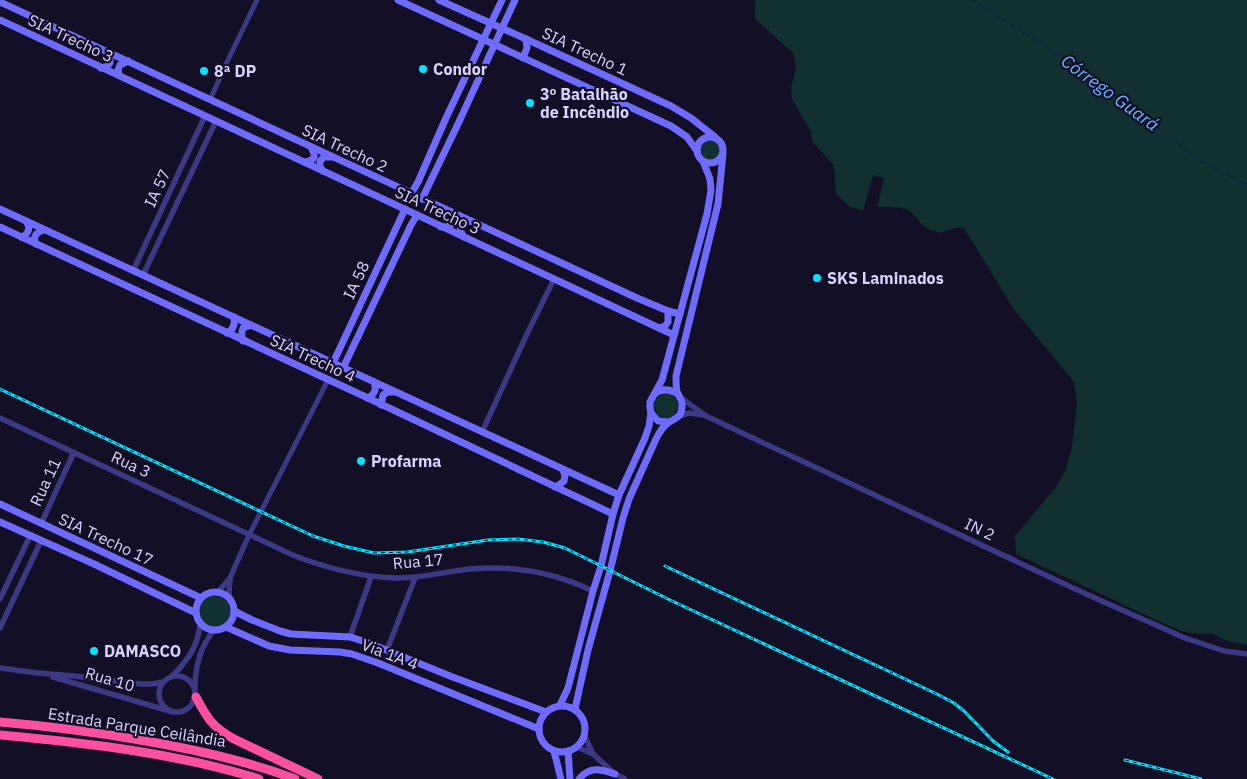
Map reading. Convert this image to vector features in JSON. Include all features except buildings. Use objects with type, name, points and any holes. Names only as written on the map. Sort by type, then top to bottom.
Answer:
[{"type":"highway","points":[[195,693],[205,714],[221,732],[234,740],[318,779]]},
{"type":"highway","name":"Estrada Parque Ceilândia","points":[[0,722],[99,733],[184,747],[238,760],[295,779]]},
{"type":"highway","name":"Estrada Parque Ceilândia","points":[[0,735],[145,753],[211,766],[259,779]]},
{"type":"main road","points":[[398,0],[671,126],[692,142],[703,161],[710,179],[711,190],[705,219],[662,380],[650,402],[651,413],[645,438],[619,495],[613,514],[568,688],[560,705]]},
{"type":"main road","name":"SIA Trecho 1","points":[[439,0],[670,106],[691,118],[715,137]]},
{"type":"main road","points":[[411,194],[502,0]]},
{"type":"main road","points":[[422,199],[515,0]]},
{"type":"main road","name":"SIA Trecho 2","points":[[0,2],[471,222],[668,311],[680,314]]},
{"type":"main road","name":"SIA Trecho 3","points":[[0,20],[674,335]]},
{"type":"main road","points":[[523,58],[527,48],[526,39]]},
{"type":"main road","points":[[101,68],[106,67],[110,63],[110,56],[107,52]]},
{"type":"main road","points":[[119,75],[120,65],[128,61]]},
{"type":"main road","points":[[651,413],[658,420],[668,422],[679,416],[682,407],[676,385],[676,376],[718,204],[724,150],[721,142],[715,137],[706,137],[697,146],[697,151]]},
{"type":"main road","points":[[305,162],[312,160],[314,156],[311,147]]},
{"type":"main road","points":[[703,161],[715,163],[722,158],[723,154]]},
{"type":"main road","points":[[324,171],[320,167],[320,161],[324,157],[332,157]]},
{"type":"main road","points":[[0,210],[619,495]]},
{"type":"main road","name":"IA 58","points":[[333,363],[405,210]]},
{"type":"main road","points":[[441,227],[452,224],[454,219],[452,212]]},
{"type":"main road","name":"IA 58","points":[[343,368],[417,215]]},
{"type":"main road","points":[[400,220],[411,225]]},
{"type":"main road","points":[[21,237],[27,234],[29,230],[26,221]]},
{"type":"main road","points":[[464,238],[460,232],[461,226],[464,223],[471,222]]},
{"type":"main road","name":"SIA Trecho 4","points":[[0,227],[382,404],[613,514]]},
{"type":"main road","points":[[36,244],[34,241],[35,236],[44,230]]},
{"type":"main road","points":[[366,291],[377,296]]},
{"type":"main road","points":[[659,328],[665,326],[668,322],[668,311]]},
{"type":"main road","points":[[227,333],[233,328],[234,318]]},
{"type":"main road","points":[[243,341],[241,338],[243,328],[251,325]]},
{"type":"main road","points":[[368,398],[374,394],[376,387],[374,382]]},
{"type":"main road","points":[[656,393],[664,390],[674,391],[679,396]]},
{"type":"main road","points":[[382,404],[383,395],[388,392],[394,392]]},
{"type":"main road","points":[[575,709],[588,650],[626,508],[656,439],[668,422]]},
{"type":"main road","points":[[555,487],[564,481],[563,470]]},
{"type":"main road","name":"SIA Trecho 17","points":[[0,504],[202,598]]},
{"type":"main road","name":"SIA Trecho 17","points":[[0,522],[94,564],[196,614]]},
{"type":"main road","points":[[94,564],[98,551]]},
{"type":"main road","points":[[217,593],[222,594],[230,601],[234,611],[232,620],[226,627],[214,630],[200,624],[196,614],[197,604],[206,594],[217,593]]},
{"type":"main road","name":"Via 1A 4","points":[[234,611],[270,628],[291,634],[350,637],[370,643],[450,676],[546,712]]},
{"type":"main road","name":"Via 1A 4","points":[[226,627],[269,646],[290,650],[352,654],[539,729]]},
{"type":"main road","points":[[560,705],[575,709],[585,721],[586,729],[584,737],[577,747],[561,752],[548,747],[540,736],[539,729],[540,721],[546,712],[560,705]]},
{"type":"main road","points":[[554,750],[561,779]]},
{"type":"main road","points":[[568,751],[570,779]]},
{"type":"main road","points":[[578,779],[584,773],[600,769],[615,774]]},
{"type":"street","points":[[210,100],[257,0]]},
{"type":"street","name":"IA 57","points":[[133,271],[205,116]]},
{"type":"street","name":"IA 57","points":[[143,276],[216,121]]},
{"type":"street","points":[[189,150],[199,155]]},
{"type":"street","points":[[152,231],[161,236]]},
{"type":"street","points":[[482,432],[554,279]]},
{"type":"street","points":[[217,593],[230,578],[249,535],[328,380]]},
{"type":"street","name":"IN 2","points":[[679,396],[706,416],[1086,594],[1184,638],[1224,651],[1247,654]]},
{"type":"street","name":"IN 2","points":[[679,416],[689,413],[706,416]]},
{"type":"street","name":"Rua 3","points":[[0,418],[249,535]]},
{"type":"street","name":"Rua 11","points":[[41,524],[74,452]]},
{"type":"street","name":"Rua 17","points":[[249,535],[311,562],[335,570],[371,577],[415,578],[471,569],[516,569],[555,576],[593,591]]},
{"type":"street","points":[[0,599],[30,536]]},
{"type":"street","points":[[0,628],[41,541]]},
{"type":"street","points":[[24,548],[28,545],[35,548],[34,555]]},
{"type":"street","points":[[350,637],[371,577]]},
{"type":"street","points":[[230,578],[230,601]]},
{"type":"street","points":[[387,650],[415,578]]},
{"type":"street","points":[[200,624],[199,635],[190,654],[183,664],[160,687],[160,700],[167,710],[173,712],[185,711],[194,702],[195,672],[207,639],[214,630]]},
{"type":"street","name":"Rua 10","points":[[0,668],[141,684],[163,682]]},
{"type":"street","name":"Rua 10","points":[[38,673],[173,712]]},
{"type":"street","points":[[171,677],[177,676],[189,680],[193,684],[195,693]]},
{"type":"street","points":[[584,737],[593,754]]},
{"type":"street","points":[[577,747],[593,754],[615,774],[625,779]]},
{"type":"green space","points":[[754,0],[1247,0],[1247,645],[1227,641],[1213,634],[1189,633],[1169,626],[1016,554],[1015,536],[1057,486],[1065,471],[1072,447],[1077,403],[1074,382],[1013,308],[964,228],[960,227],[937,232],[923,226],[913,214],[905,209],[877,207],[884,179],[873,175],[863,211],[849,206],[836,194],[834,166],[812,141],[811,132],[792,99],[791,88],[796,67],[793,53],[755,19]]},
{"type":"green space","points":[[711,140],[718,143],[721,150],[718,157],[711,160],[704,157],[701,150],[704,143]]},
{"type":"green space","points":[[666,394],[675,397],[678,406],[675,415],[666,418],[657,415],[654,406],[657,397]]},
{"type":"green space","points":[[214,596],[226,600],[230,612],[226,624],[214,628],[202,624],[198,612],[202,600]]},
{"type":"waterway","name":"Córrego Guará","points":[[972,0],[1089,74],[1198,159],[1247,185]]},
{"type":"railway","points":[[0,389],[313,536],[344,546],[374,553],[407,552],[488,540],[518,539],[543,542],[565,548],[670,600],[1053,779]]},
{"type":"railway","points":[[665,566],[954,703],[993,741],[1008,752]]},
{"type":"railway","points":[[1125,760],[1201,779]]},
{"type":"place","name":"Condor","points":[[423,69]]},
{"type":"place","name":"8ª DP","points":[[204,71]]},
{"type":"place","name":"3º Batalhão de Incêndio","points":[[530,103]]},
{"type":"place","name":"SKS Laminados","points":[[817,278]]},
{"type":"place","name":"Profarma","points":[[361,461]]},
{"type":"place","name":"DAMASCO","points":[[94,651]]}]
